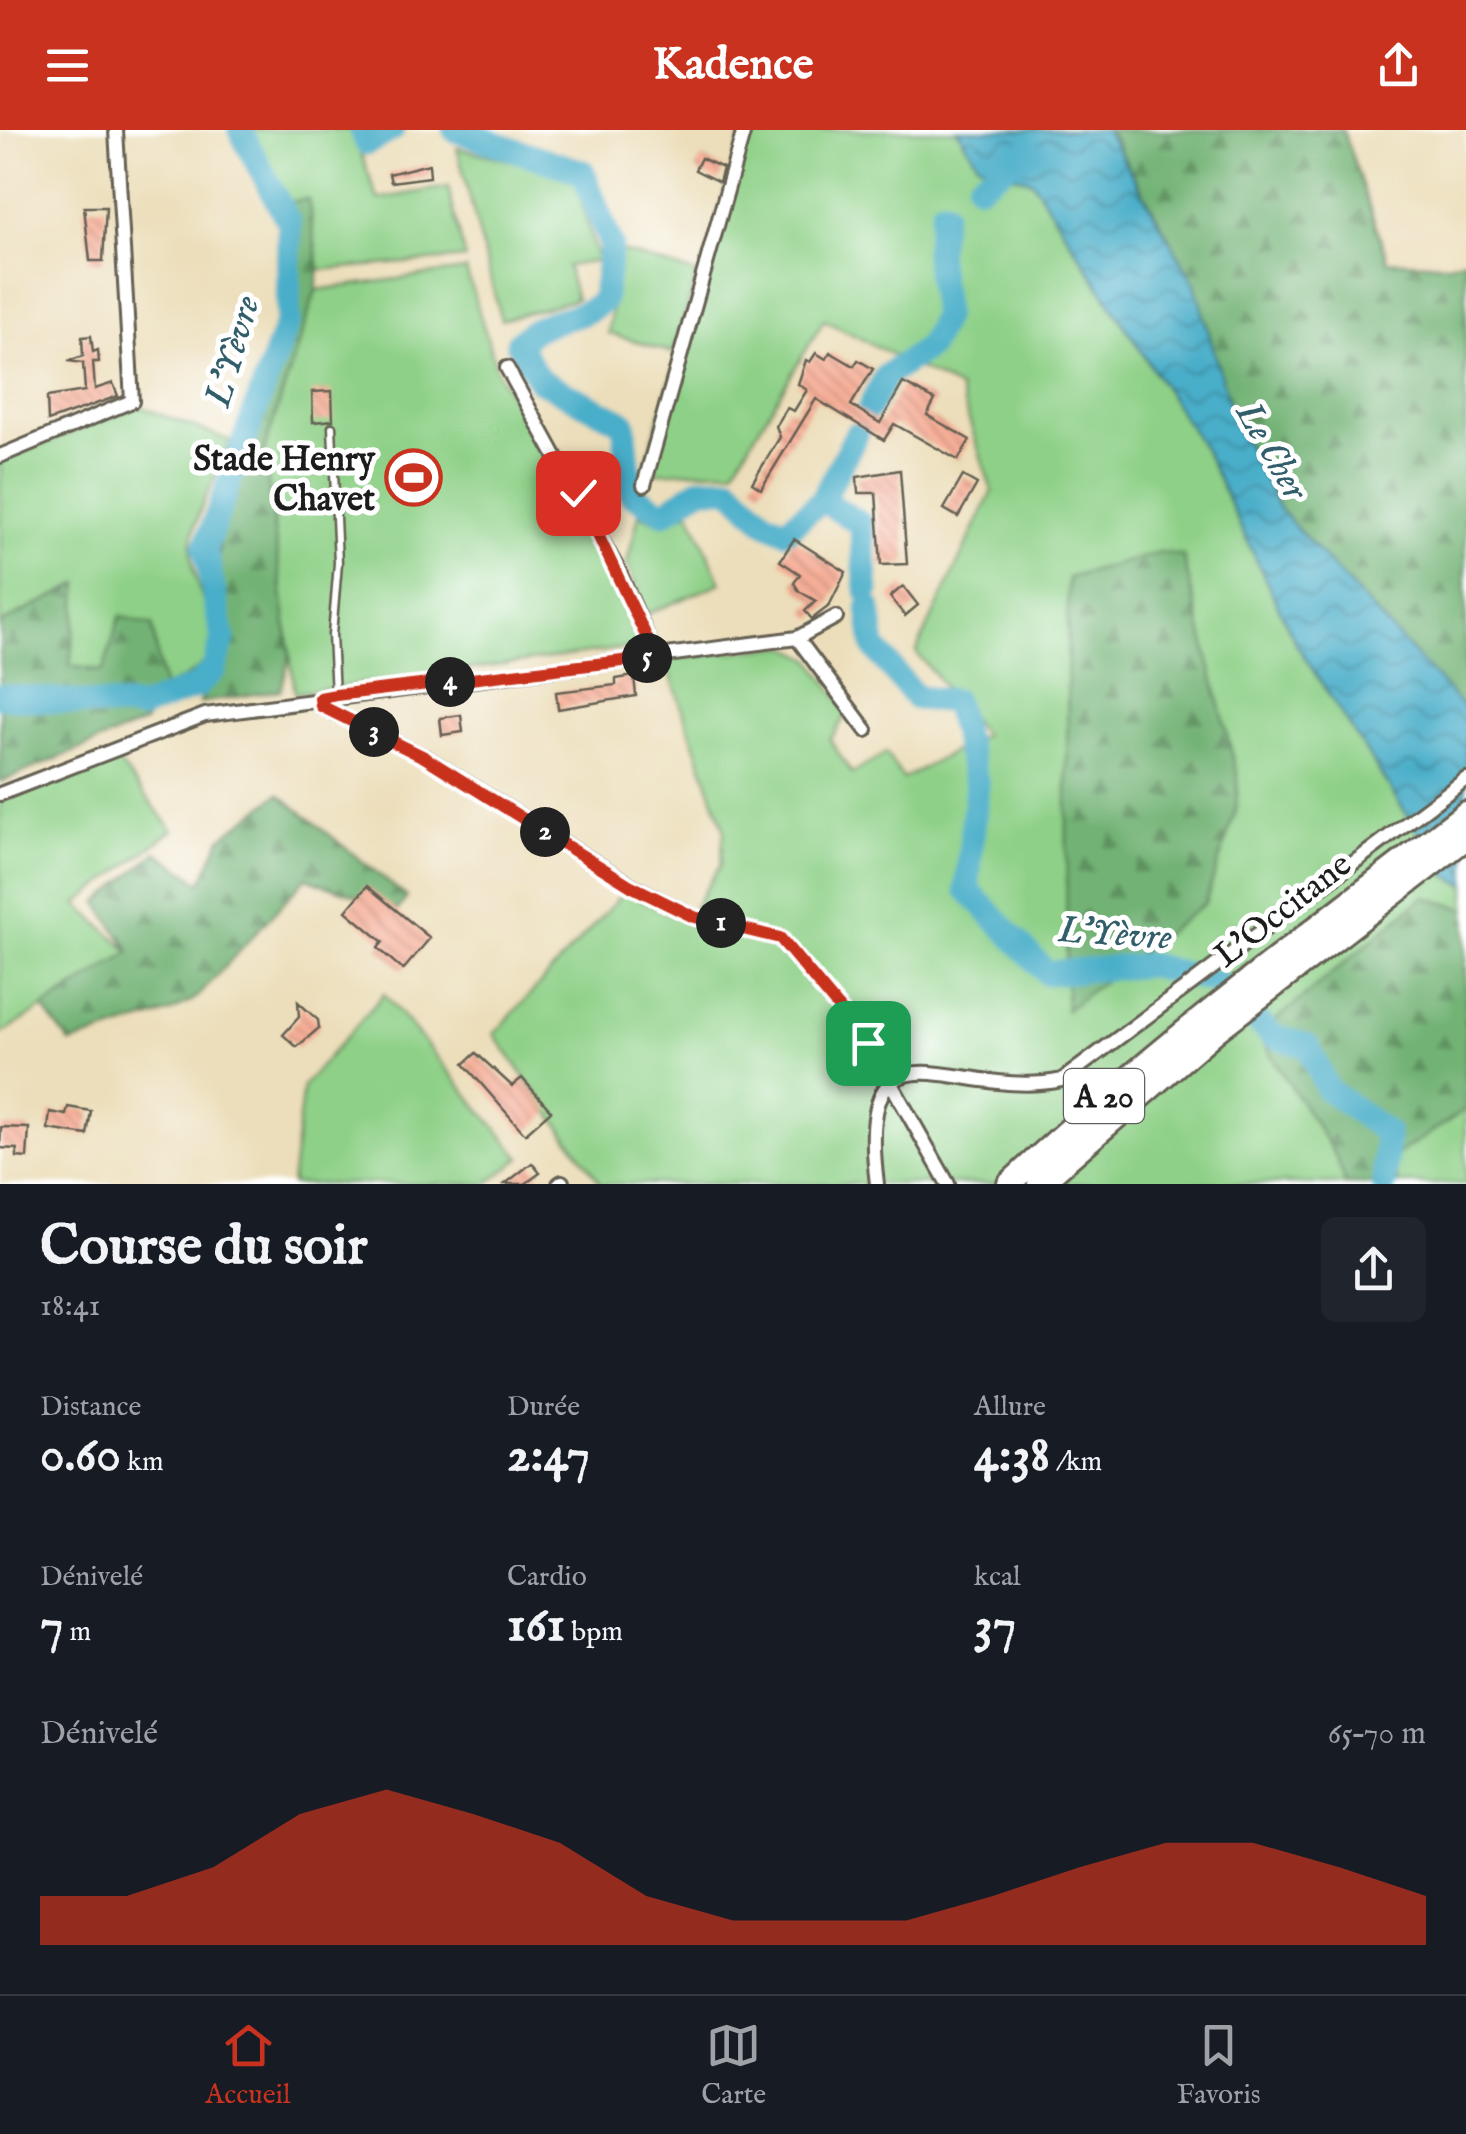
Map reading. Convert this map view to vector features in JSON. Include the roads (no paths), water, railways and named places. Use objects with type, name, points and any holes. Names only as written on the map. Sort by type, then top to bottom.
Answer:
[{"type":"highway","name":"L'Occitane","points":[[1009,1184],[1097,1102],[1210,1022],[1397,878],[1466,813]]},
{"type":"highway","name":"L'Occitane","points":[[1397,878],[1466,838]]},
{"type":"highway","name":"L'Occitane","points":[[1039,1184],[1210,1022]]},
{"type":"street","points":[[0,456],[132,401],[116,130]]},
{"type":"street","points":[[644,485],[744,130]]},
{"type":"street","points":[[507,368],[620,572],[656,657]]},
{"type":"street","points":[[0,794],[205,714],[797,638],[836,617]]},
{"type":"street","points":[[797,638],[866,730]]},
{"type":"street","points":[[320,698],[321,706],[424,757],[631,886],[694,917],[780,938],[868,1043],[948,1184]]},
{"type":"street","points":[[877,1184],[871,1120],[878,1096],[892,1080],[915,1071],[1033,1086],[1062,1080],[1180,996],[1466,779]]},
{"type":"lane","points":[[332,427],[338,563],[332,635],[336,695]]},
{"type":"water","points":[[957,130],[1105,130],[1111,138],[1195,284],[1233,418],[1280,510],[1466,710],[1466,885],[1447,876],[1296,644],[1205,451],[1032,181],[979,164]]},
{"type":"waterway","name":"L'Yèvre","points":[[0,696],[142,708],[197,686],[214,669],[223,639],[205,548],[288,320],[289,223],[240,130]]},
{"type":"waterway","name":"L'Yèvre","points":[[361,130],[367,143],[392,130]]},
{"type":"waterway","name":"L'Yèvre","points":[[455,130],[583,172],[611,245],[603,301],[582,313],[540,327],[518,343],[539,380],[624,423],[631,494],[664,513],[701,488],[731,488],[764,521],[785,531],[822,500],[856,435]]},
{"type":"waterway","name":"L'Yèvre","points":[[979,185],[1028,150]]},
{"type":"waterway","name":"L'Yèvre","points":[[870,407],[886,376],[929,347],[944,316],[936,253],[943,211]]},
{"type":"waterway","name":"L'Yèvre","points":[[822,500],[861,524],[867,590]]},
{"type":"waterway","name":"L'Yèvre","points":[[869,608],[874,647],[916,698],[954,701],[977,784],[967,889],[1047,973],[1150,965],[1219,983],[1272,1036],[1308,1046],[1327,1089],[1387,1133],[1384,1184]]},
{"type":"place","name":"Stade Henry Chavet","points":[[414,478]]},
{"type":"water label","name":"Le Cher","points":[[1273,450]]}]
